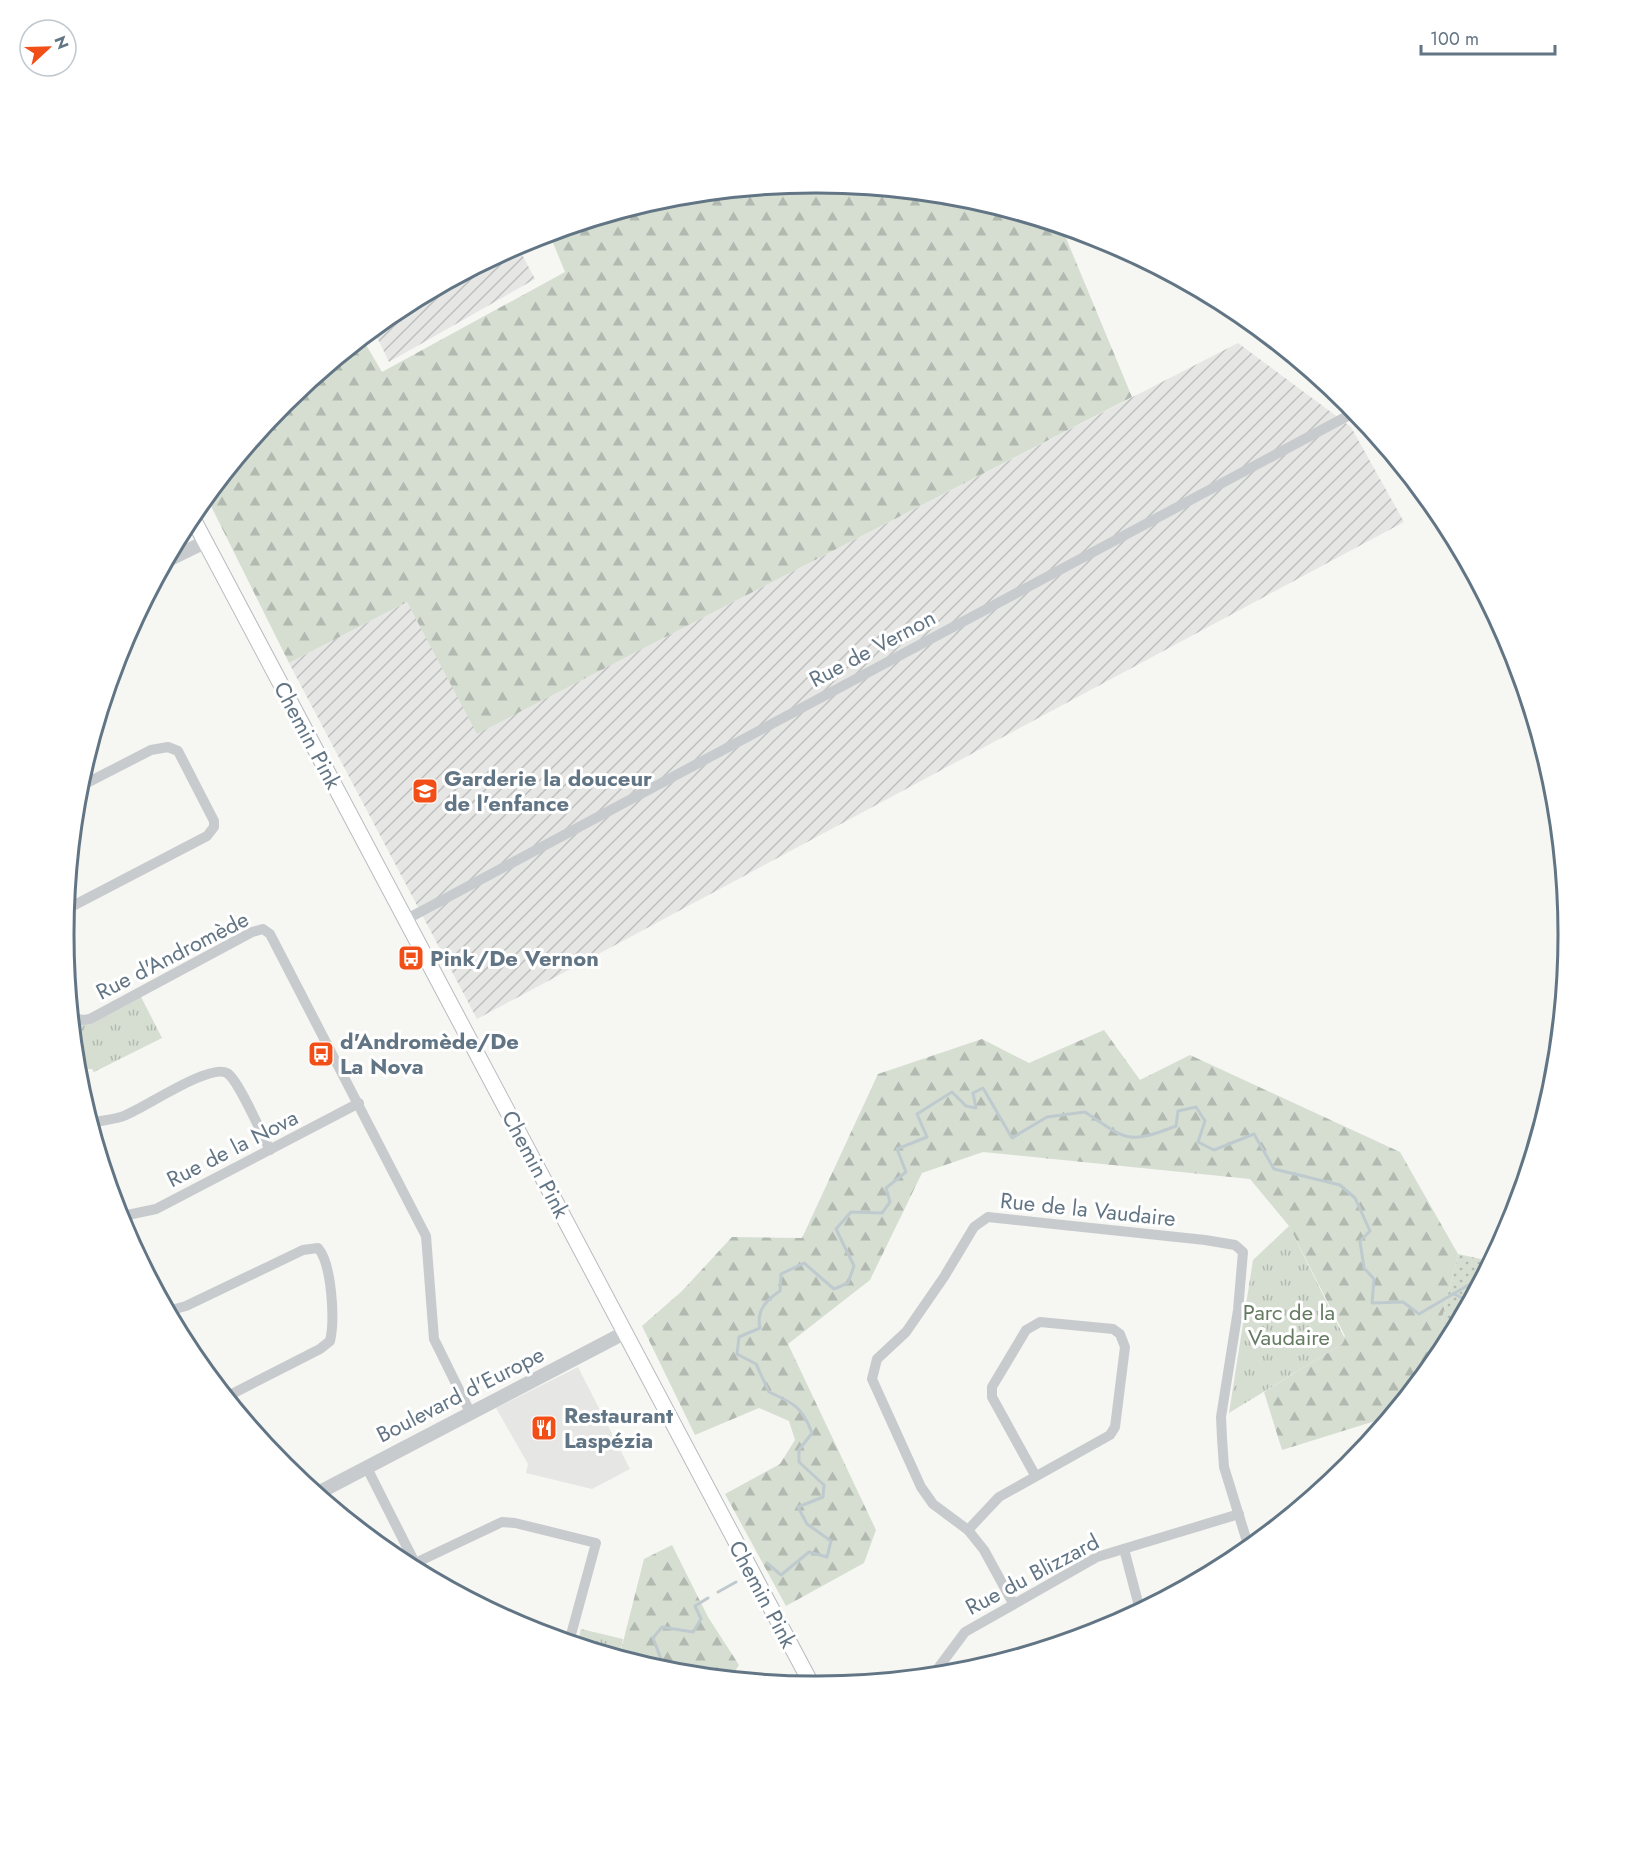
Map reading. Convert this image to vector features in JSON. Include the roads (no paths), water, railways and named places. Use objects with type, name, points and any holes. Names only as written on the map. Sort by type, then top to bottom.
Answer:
[{"type":"main road","name":"Chemin Pink","points":[[197,526],[807,1676]]},
{"type":"street","name":"Rue de Vernon","points":[[407,919],[1346,417]]},
{"type":"street","points":[[178,555],[205,542]]},
{"type":"street","points":[[75,905],[207,836],[214,827],[214,821],[178,751],[168,747],[152,750],[90,782]]},
{"type":"street","name":"Rue d'Andromède","points":[[79,1020],[90,1019],[252,932],[263,929],[275,943],[426,1236],[434,1339],[470,1412]]},
{"type":"street","points":[[98,1121],[129,1114],[206,1074],[221,1070],[227,1072],[236,1082],[270,1150]]},
{"type":"street","name":"Rue de la Nova","points":[[129,1215],[156,1209],[359,1103]]},
{"type":"street","name":"Rue de la Vaudaire","points":[[1012,1603],[984,1550],[968,1530],[933,1504],[921,1487],[872,1379],[877,1359],[906,1332],[944,1278],[974,1227],[988,1217],[1206,1240],[1235,1245],[1243,1252],[1238,1310],[1221,1417],[1224,1467],[1246,1538]]},
{"type":"street","points":[[175,1309],[186,1306],[303,1250],[318,1248],[323,1254],[328,1267],[330,1341],[320,1349],[233,1393]]},
{"type":"street","points":[[968,1530],[999,1497],[1110,1435],[1115,1427],[1125,1347],[1120,1334],[1113,1329],[1040,1322],[1026,1330],[992,1386],[992,1397],[1035,1476]]},
{"type":"street","name":"Boulevard d'Europe","points":[[324,1490],[624,1333]]},
{"type":"street","points":[[366,1466],[407,1553]]},
{"type":"street","name":"Rue du Blizzard","points":[[941,1665],[965,1632],[1012,1603],[1097,1557],[1239,1514]]},
{"type":"street","points":[[419,1561],[502,1522],[515,1523],[596,1543],[571,1635]]},
{"type":"street","points":[[1124,1549],[1138,1603]]},
{"type":"waterway","points":[[767,1563],[781,1575],[809,1552],[827,1557],[831,1541],[807,1524],[798,1507],[823,1497],[824,1485],[799,1462],[799,1450],[812,1433],[808,1424],[796,1406],[769,1392],[756,1364],[737,1354],[739,1337],[760,1328],[759,1316],[766,1302],[780,1291],[781,1274],[804,1263],[834,1289],[848,1283],[854,1266],[836,1229],[851,1212],[882,1213],[890,1202],[886,1188],[906,1172],[897,1149],[927,1137],[917,1114],[952,1092],[966,1106],[976,1108],[973,1093],[983,1088],[1012,1138],[1047,1117],[1085,1112],[1119,1134],[1128,1137],[1147,1136],[1176,1126],[1178,1111],[1196,1107],[1205,1121],[1198,1142],[1214,1150],[1254,1134],[1274,1169],[1340,1185],[1355,1198],[1370,1231],[1360,1241],[1364,1268],[1374,1279],[1372,1303],[1403,1302],[1419,1314],[1470,1284]]},
{"type":"waterway","points":[[1454,1294],[1462,1298]]},
{"type":"waterway","points":[[718,1592],[736,1582]]},
{"type":"waterway","points":[[661,1660],[653,1638],[662,1627],[693,1632],[701,1619],[695,1606],[708,1598]]},
{"type":"place","name":"Garderie la douceur de l'enfance","points":[[425,791]]},
{"type":"place","name":"Pink/De Vernon","points":[[411,958]]},
{"type":"place","name":"d'Andromède/De La Nova","points":[[321,1054]]},
{"type":"place","name":"Restaurant Laspézia","points":[[544,1428]]},
{"type":"park label","name":"Parc de la Vaudaire","points":[[1289,1324]]}]
